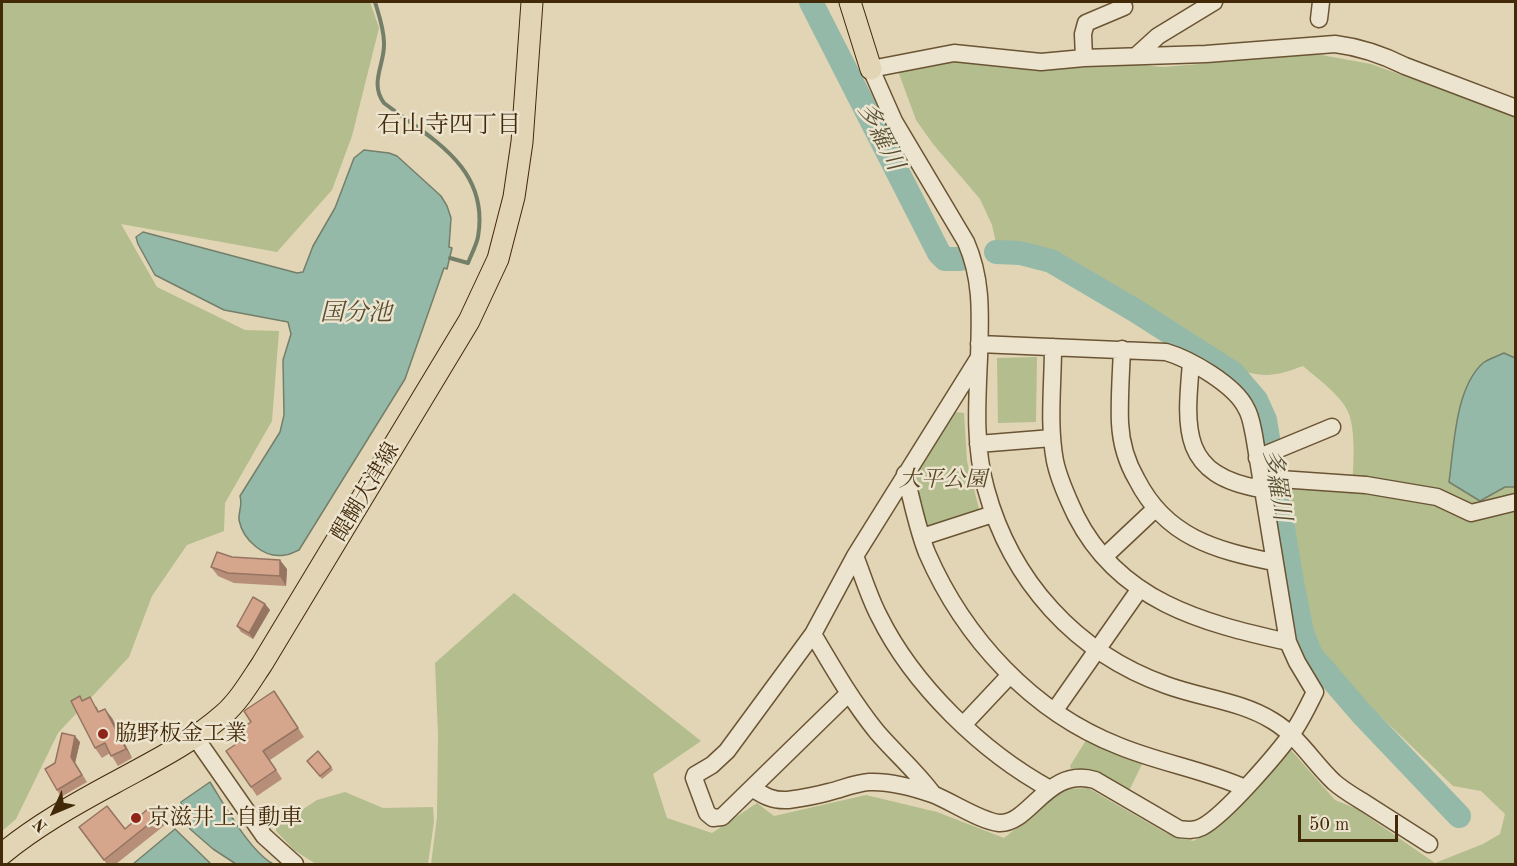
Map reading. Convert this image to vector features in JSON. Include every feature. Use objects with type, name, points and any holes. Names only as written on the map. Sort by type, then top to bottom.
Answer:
[{"type":"main road","name":"醍醐大津線","points":[[2,854],[76,804],[195,737],[224,714],[245,691],[262,664],[469,321],[498,259],[514,197],[522,142],[532,2]]},
{"type":"main road","points":[[850,2],[871,69]]},
{"type":"street","points":[[1136,56],[1158,36],[1214,2]]},
{"type":"street","points":[[1319,19],[1321,2]]},
{"type":"street","points":[[1084,58],[1083,34],[1086,23],[1124,7]]},
{"type":"street","points":[[1429,844],[1336,783],[1291,734],[1274,721],[1255,712],[1167,686],[1140,675],[1096,649],[1070,629],[1038,595],[1009,550],[993,514],[986,488],[978,444],[980,297],[974,259],[894,121],[871,69],[954,53],[1025,62],[1206,54],[1335,44],[1389,58],[1404,66],[1515,108]]},
{"type":"street","points":[[752,788],[776,801],[804,798],[867,782],[890,782],[933,794],[1000,823],[1016,817],[1050,789],[1071,777],[1083,776],[1095,780],[1179,829],[1191,831],[1203,827],[1215,818],[1245,788],[1291,734],[1315,692],[1287,642],[1254,435],[1246,407],[1236,394],[1211,375],[1178,355],[1166,352],[1053,347],[979,351]]},
{"type":"street","points":[[1053,347],[1052,438],[1055,462],[1067,497],[1082,527],[1104,557],[1139,590],[1183,613],[1287,642]]},
{"type":"street","points":[[1122,349],[1120,423],[1124,448],[1131,470],[1155,509],[1183,532],[1201,542],[1273,562]]},
{"type":"street","points":[[848,694],[722,817],[713,818],[707,813],[694,778],[695,775],[712,765],[732,745],[813,634],[855,556],[942,417],[979,351]]},
{"type":"street","points":[[1191,363],[1187,409],[1189,431],[1198,454],[1210,469],[1223,479],[1242,486],[1261,485],[1280,479],[1366,485],[1437,497],[1472,513],[1515,502]]},
{"type":"street","points":[[942,417],[963,400],[977,408]]},
{"type":"street","points":[[1257,458],[1332,427]]},
{"type":"street","points":[[978,444],[1052,438]]},
{"type":"street","points":[[905,474],[927,552],[954,607],[972,632],[1010,675],[1078,726],[1117,745],[1245,788]]},
{"type":"street","points":[[1104,557],[1155,509]]},
{"type":"street","points":[[922,537],[993,514]]},
{"type":"street","points":[[855,556],[878,615],[895,644],[936,697],[998,756],[1023,775],[1050,789]]},
{"type":"street","points":[[1054,710],[1139,590]]},
{"type":"street","points":[[813,634],[848,694],[878,733],[918,774],[933,794]]},
{"type":"street","points":[[963,725],[1010,675]]},
{"type":"street","points":[[195,737],[264,836],[295,864]]},
{"type":"green space","points":[[2,2],[370,2],[379,28],[352,136],[332,190],[277,252],[121,224],[157,287],[245,330],[279,331],[272,421],[225,503],[224,531],[187,545],[152,596],[129,657],[58,733],[16,819],[2,831]]},
{"type":"green space","points":[[1316,54],[1371,64],[1515,116],[1515,864],[431,864],[437,817],[438,734],[435,663],[514,593],[701,741],[653,774],[667,818],[712,833],[757,803],[774,816],[866,795],[937,812],[1004,838],[1065,789],[1088,788],[1166,833],[1193,841],[1219,827],[1291,750],[1335,800],[1357,809],[1435,863],[1483,844],[1500,834],[1505,814],[1481,791],[1453,786],[1323,661],[1308,632],[1282,485],[1352,492],[1353,435],[1350,417],[1343,403],[1303,366],[1268,375],[1233,368],[1054,256],[997,247],[992,225],[980,199],[933,144],[916,120],[898,71],[954,60],[1001,64],[1034,71],[1127,64],[1164,67]]},
{"type":"green space","points":[[1037,357],[1036,422],[998,423],[997,358]]},
{"type":"green space","name":"大平公園","points":[[955,412],[964,413],[967,461],[979,509],[978,513],[931,527],[926,524],[913,479],[914,474]]},
{"type":"green space","points":[[1088,737],[1114,753],[1142,764],[1128,793],[1094,774],[1072,771],[1070,766]]},
{"type":"green space","points":[[345,792],[383,808],[433,807],[434,822],[428,864],[316,864],[294,850],[276,831],[276,827],[317,800]]},
{"type":"water","name":"国分池","points":[[364,150],[397,156],[441,196],[451,218],[449,247],[452,248],[447,269],[444,268],[405,379],[299,550],[287,555],[270,554],[262,551],[250,541],[241,527],[240,496],[280,432],[284,415],[283,360],[291,334],[288,322],[224,310],[155,275],[136,237],[143,232],[297,273],[303,272],[313,246],[335,208],[354,158]]},
{"type":"water","points":[[1504,353],[1515,358],[1515,487],[1505,487],[1480,501],[1449,482],[1457,419],[1461,402],[1474,374],[1483,363]]},
{"type":"water","points":[[210,782],[246,838],[273,864],[236,864],[213,849],[190,829],[182,814],[181,802]]},
{"type":"water","points":[[175,829],[209,864],[133,864]]},
{"type":"building","points":[[217,552],[232,557],[280,560],[280,576],[228,573],[211,567]]},
{"type":"building","points":[[253,597],[265,604],[249,633],[237,626]]},
{"type":"building","points":[[274,691],[298,728],[263,751],[276,770],[251,787],[226,751],[239,742],[233,734],[251,722],[244,711]]},
{"type":"building","points":[[80,696],[82,701],[90,697],[98,712],[105,709],[126,749],[111,756],[105,743],[95,748],[71,701]]},
{"type":"building","points":[[62,733],[75,736],[71,757],[82,775],[57,790],[45,769],[55,763]]},
{"type":"building","points":[[318,751],[331,767],[320,776],[307,761]]},
{"type":"building","points":[[107,806],[125,829],[150,807],[159,816],[104,860],[79,827]]},
{"type":"waterway","points":[[375,2],[384,38],[378,81],[380,96],[384,103],[453,157],[466,173],[475,192],[479,213],[476,244],[468,263],[450,258]]},
{"type":"waterway","name":"多羅川","points":[[811,2],[939,253],[945,259],[960,259]]},
{"type":"waterway","name":"多羅川","points":[[996,252],[1020,253],[1051,261],[1136,311],[1233,373],[1256,400],[1265,420],[1292,582],[1302,632],[1311,655],[1361,713],[1459,816]]},
{"type":"place","name":"脇野板金工業","points":[[103,734]]},
{"type":"place","name":"京滋井上自動車","points":[[136,818]]},
{"type":"district","name":"石山寺四丁目","points":[[449,126]]}]
